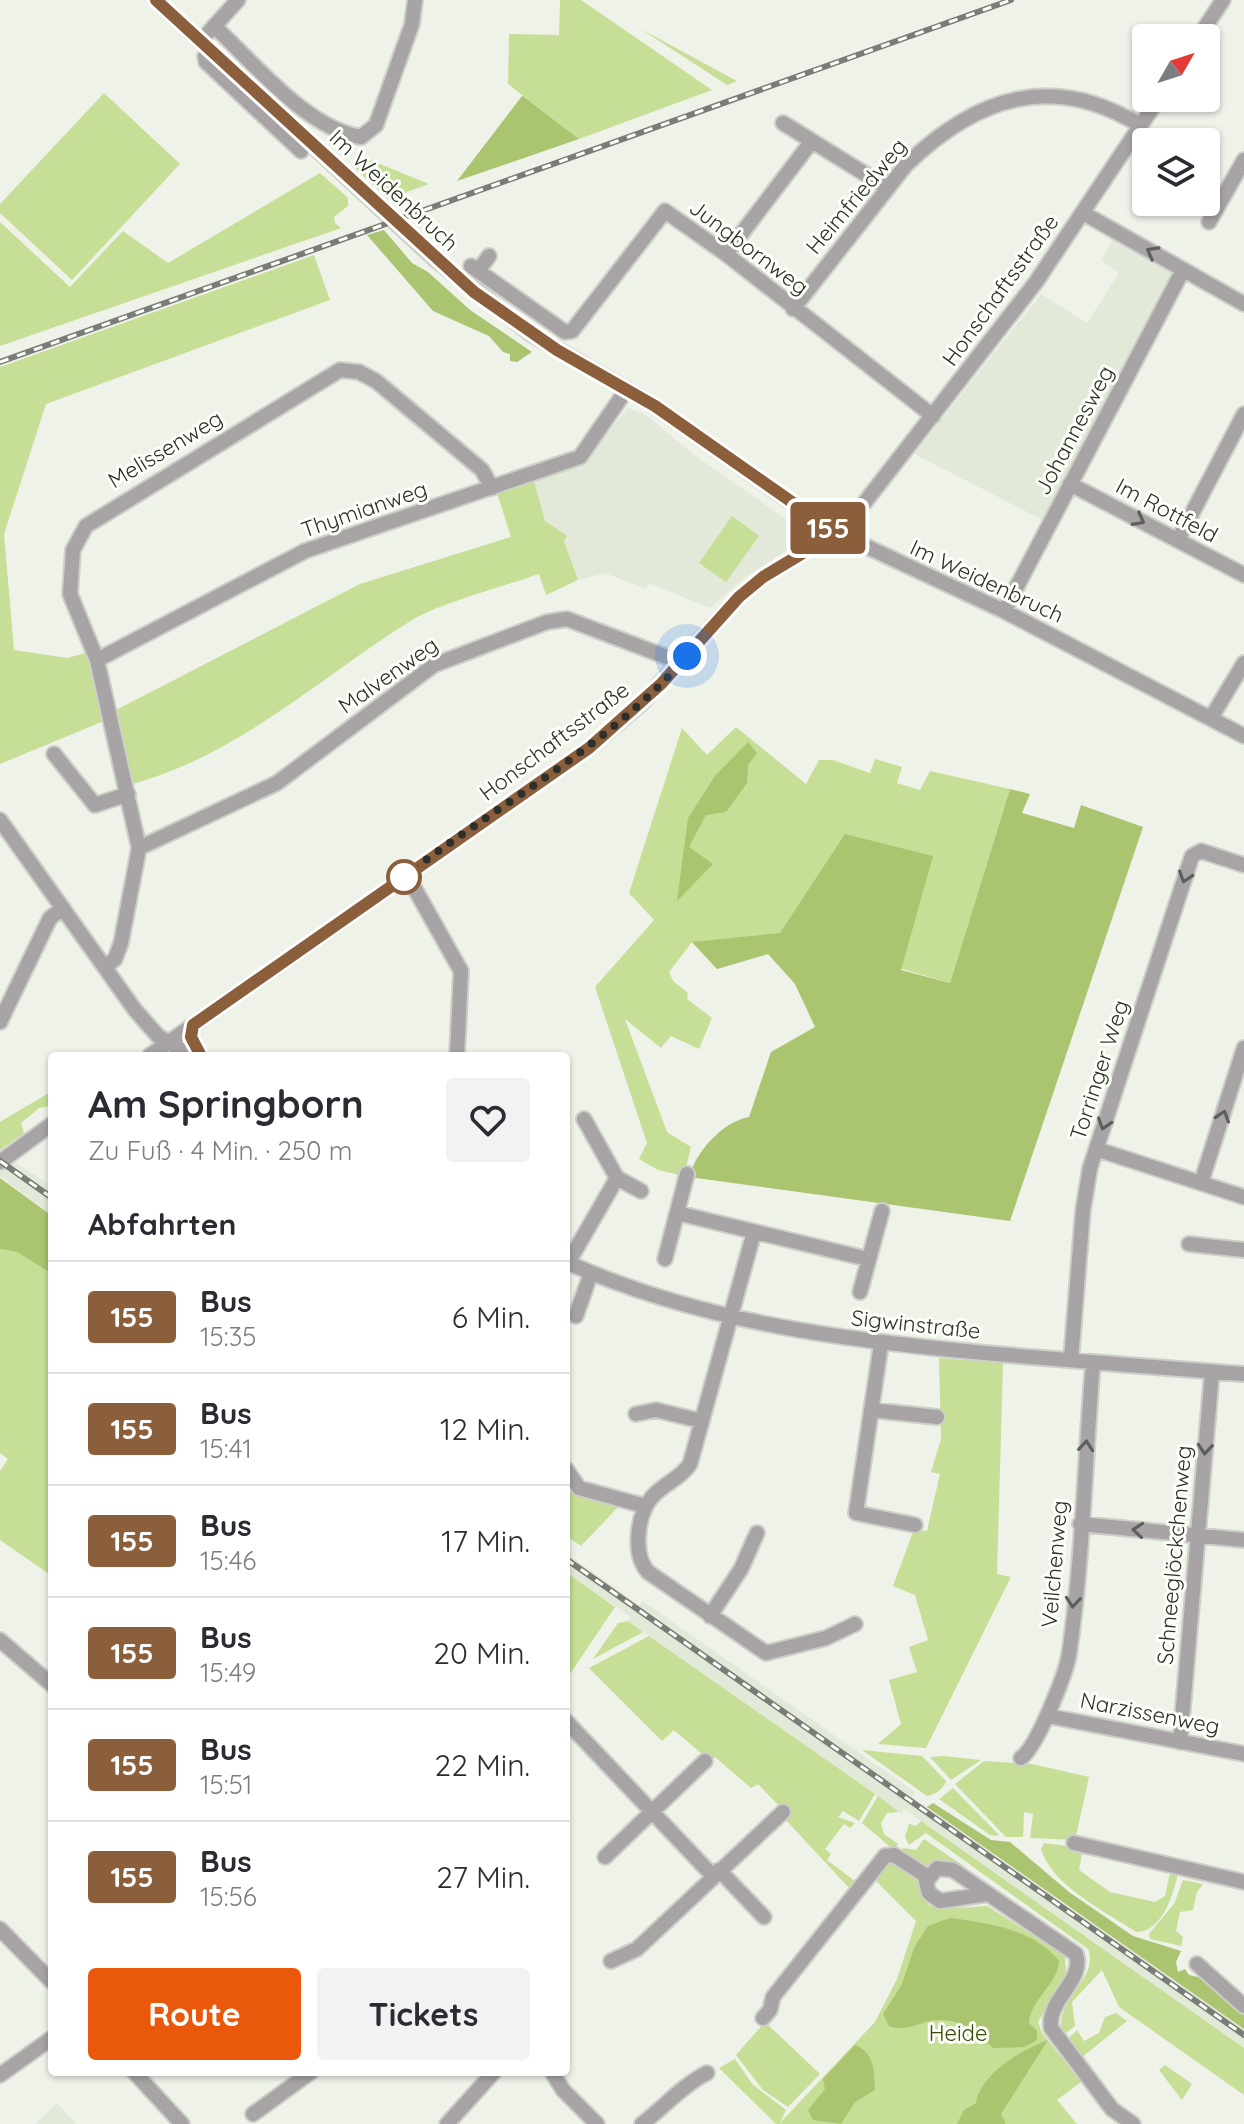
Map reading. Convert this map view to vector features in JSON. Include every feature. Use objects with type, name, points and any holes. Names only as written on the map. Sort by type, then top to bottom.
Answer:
[{"type":"street","name":"Im Weidenbruch","points":[[156,0],[436,260],[474,292],[557,350],[627,389],[836,533],[1004,611],[1244,736]]},
{"type":"street","points":[[205,46],[214,26],[238,0]]},
{"type":"street","points":[[214,26],[305,111],[331,127],[361,137],[376,125],[412,24],[415,0]]},
{"type":"street","points":[[1207,24],[1223,0]]},
{"type":"street","name":"Im Weidenbruch","points":[[205,46],[206,62],[301,151]]},
{"type":"street","name":"Heimfriedweg","points":[[793,309],[886,187],[946,130],[971,115],[1017,98],[1063,95],[1084,99],[1122,114],[1141,126]]},
{"type":"street","name":"Honschaftsstraße","points":[[155,1052],[598,741],[642,703],[717,619],[751,587],[836,533],[855,515],[1036,282],[1150,112]]},
{"type":"street","points":[[783,123],[886,187]]},
{"type":"street","points":[[726,254],[812,141]]},
{"type":"street","points":[[1209,222],[1244,160]]},
{"type":"street","name":"Jungbornweg","points":[[565,332],[572,331],[665,211],[726,254],[933,416]]},
{"type":"street","points":[[1083,213],[1244,304]]},
{"type":"street","name":"Im Weidenbruch","points":[[489,256],[475,268],[565,332]]},
{"type":"street","name":"Johannesweg","points":[[1004,611],[1183,270]]},
{"type":"street","points":[[557,350],[565,332]]},
{"type":"street","name":"Melissenweg","points":[[105,967],[115,959],[121,943],[139,848],[97,660],[70,594],[73,550],[86,526],[340,370],[359,372],[376,381],[482,470],[492,488]]},
{"type":"street","name":"Thymianweg","points":[[97,660],[305,551],[580,457],[627,389]]},
{"type":"street","points":[[1178,540],[1244,414]]},
{"type":"street","name":"Im Rottfeld","points":[[1070,484],[1244,575]]},
{"type":"street","name":"Malvenweg","points":[[139,848],[277,783],[434,665],[547,622],[567,619],[672,659],[679,665]]},
{"type":"street","points":[[1211,718],[1244,663]]},
{"type":"street","points":[[54,754],[95,805],[128,794]]},
{"type":"street","points":[[0,820],[6,842],[63,908],[150,1028],[184,1052]]},
{"type":"street","name":"Torringer Weg","points":[[1071,1360],[1085,1200],[1096,1149],[1192,856],[1201,851],[1244,865]]},
{"type":"street","points":[[407,875],[461,971],[457,1052]]},
{"type":"street","points":[[0,1022],[50,918],[63,908]]},
{"type":"street","points":[[193,1025],[191,1037],[199,1052]]},
{"type":"street","points":[[1201,1183],[1244,1048]]},
{"type":"street","points":[[584,1119],[617,1178],[641,1191]]},
{"type":"street","points":[[0,1162],[48,1127]]},
{"type":"street","points":[[1096,1149],[1244,1197]]},
{"type":"street","points":[[665,1259],[687,1174]]},
{"type":"street","points":[[570,1257],[617,1178]]},
{"type":"street","points":[[860,1292],[882,1211]]},
{"type":"street","points":[[677,1213],[868,1259]]},
{"type":"street","points":[[754,1232],[686,1471],[645,1506],[638,1541],[641,1564],[766,1653],[826,1638],[855,1624]]},
{"type":"street","points":[[1189,1244],[1244,1250]]},
{"type":"street","name":"Sigwinstraße","points":[[570,1263],[731,1318],[881,1344],[1244,1374]]},
{"type":"street","points":[[576,1316],[591,1273]]},
{"type":"street","points":[[881,1344],[856,1513],[915,1525]]},
{"type":"street","name":"Veilchenweg","points":[[1021,1758],[1029,1753],[1048,1716],[1068,1658],[1093,1362]]},
{"type":"street","name":"Schneeglöckchenweg","points":[[1180,1742],[1212,1372]]},
{"type":"street","points":[[636,1414],[656,1410],[701,1421]]},
{"type":"street","points":[[871,1410],[937,1417]]},
{"type":"street","points":[[570,1475],[579,1488],[645,1506]]},
{"type":"street","points":[[1080,1524],[1244,1540]]},
{"type":"street","points":[[710,1616],[741,1569],[757,1533]]},
{"type":"street","points":[[0,1640],[48,1682]]},
{"type":"street","name":"Narzissenweg","points":[[1048,1716],[1244,1754]]},
{"type":"street","points":[[570,1725],[651,1811],[764,1917]]},
{"type":"street","points":[[605,1857],[705,1761]]},
{"type":"street","points":[[611,1961],[637,1949],[783,1812]]},
{"type":"street","points":[[1074,1843],[1244,1882]]},
{"type":"street","points":[[763,2018],[770,2010],[773,1997],[885,1856],[894,1855],[928,1877]]},
{"type":"street","points":[[988,1894],[940,1901],[929,1893],[928,1877],[937,1868],[948,1868],[988,1894],[1076,1954],[1078,1968],[1053,2008],[1051,2028],[1112,2109],[1133,2124]]},
{"type":"street","points":[[0,1929],[48,1978]]},
{"type":"street","points":[[1197,1964],[1244,2006]]},
{"type":"street","points":[[0,2075],[48,2041]]},
{"type":"street","points":[[642,2124],[677,2096],[690,2080],[707,2073]]},
{"type":"street","points":[[138,2076],[182,2124]]},
{"type":"street","points":[[253,2114],[305,2076]]},
{"type":"street","points":[[447,2124],[490,2076]]},
{"type":"street","points":[[555,2076],[563,2090],[597,2124]]},
{"type":"shaded area","points":[[1114,238],[1175,273],[1043,520],[914,454],[1041,294],[1087,323],[1119,273],[1101,260]]},
{"type":"shaded area","points":[[628,408],[646,415],[692,453],[804,532],[799,542],[743,579],[710,608],[649,583],[646,589],[605,573],[578,580],[564,541],[545,521],[534,481],[584,462]]},
{"type":"shaded area","points":[[0,1153],[48,1183],[48,1213],[0,1176]]},
{"type":"shaded area","points":[[570,1556],[639,1605],[643,1601],[915,1792],[912,1797],[1244,2029],[1244,2048],[904,1809],[901,1813],[628,1621],[631,1617],[570,1575]]},
{"type":"shaded area","points":[[57,2103],[76,2124],[35,2124]]},
{"type":"green space","points":[[560,0],[581,0],[712,90],[579,139],[508,84],[509,34],[559,35]]},
{"type":"green space","points":[[641,29],[737,81],[727,85]]},
{"type":"green space","points":[[104,93],[180,164],[72,280],[0,213],[0,204]]},
{"type":"green space","points":[[522,96],[579,139],[457,181]]},
{"type":"green space","points":[[365,158],[429,184],[388,199],[355,168]]},
{"type":"green space","points":[[320,173],[348,198],[348,206],[334,217],[341,228],[0,346],[0,222],[70,287],[123,231],[168,263]]},
{"type":"green space","points":[[384,230],[412,263],[428,272],[470,310],[532,352],[517,362],[510,361],[510,354],[503,352],[489,336],[433,311],[367,235]]},
{"type":"green space","points":[[314,255],[330,300],[46,404],[4,534],[14,650],[67,658],[86,653],[104,721],[0,764],[0,367]]},
{"type":"green space","points":[[534,481],[545,521],[567,536],[564,541],[578,580],[546,595],[539,574],[424,614],[244,734],[172,771],[133,784],[114,711],[360,584],[511,537],[497,493]]},
{"type":"green space","points":[[732,516],[759,536],[726,582],[699,563]]},
{"type":"green space","points":[[736,727],[806,784],[819,760],[833,760],[870,773],[875,759],[902,767],[897,783],[920,790],[930,771],[1010,789],[950,983],[780,933],[717,969],[692,942],[669,972],[673,981],[688,993],[687,999],[712,1018],[699,1049],[671,1036],[661,1048],[625,1019],[667,1132],[691,1147],[684,1176],[658,1170],[639,1159],[647,1143],[595,987],[654,920],[629,893],[682,728],[707,755]]},
{"type":"green space","points":[[748,742],[757,753],[748,765],[747,783],[726,812],[706,815],[689,847],[713,864],[677,901],[688,818],[715,776]]},
{"type":"green space","points":[[1010,789],[1030,794],[1022,813],[1074,828],[1081,805],[1143,827],[1010,1221],[689,1177],[704,1148],[720,1132],[749,1117],[771,1052],[815,1027],[795,984],[768,954],[717,969],[692,942],[780,933],[845,834],[933,856],[901,970],[950,983]]},
{"type":"green space","points":[[48,1093],[48,1107],[39,1108],[21,1123],[24,1133],[0,1150],[0,1122]]},
{"type":"green space","points":[[0,1178],[48,1213],[48,1271],[17,1252],[0,1249]]},
{"type":"green space","points":[[0,1249],[17,1252],[48,1271],[48,1573],[0,1540],[0,1471],[8,1459],[0,1453]]},
{"type":"green space","points":[[939,1358],[1003,1363],[997,1574],[1011,1577],[926,1748],[878,1744],[901,1724],[889,1680],[917,1672],[909,1647],[928,1640],[915,1595],[893,1586],[914,1529],[927,1531],[940,1474],[931,1472],[941,1439]]},
{"type":"green space","points":[[570,1492],[620,1505],[581,1546],[570,1539]]},
{"type":"green space","points":[[570,1575],[615,1607],[570,1674]]},
{"type":"green space","points":[[628,1621],[643,1632],[593,1659],[618,1623]]},
{"type":"green space","points":[[649,1636],[875,1794],[859,1821],[843,1811],[838,1817],[855,1823],[850,1828],[844,1824],[825,1849],[831,1854],[827,1860],[855,1881],[861,1876],[850,1889],[783,1817],[786,1813],[758,1784],[751,1788],[715,1757],[710,1761],[674,1730],[662,1741],[589,1668]]},
{"type":"green space","points":[[862,1750],[922,1756],[946,1781],[938,1791],[927,1796]]},
{"type":"green space","points":[[930,1757],[981,1760],[951,1780]]},
{"type":"green space","points":[[984,1761],[1032,1764],[1089,1777],[1075,1840],[1030,1838],[1033,1814],[1024,1812],[1023,1837],[1006,1837],[955,1784]]},
{"type":"green space","points":[[953,1788],[998,1836],[990,1835],[939,1799]]},
{"type":"green space","points":[[878,1796],[899,1812],[887,1813],[881,1823],[884,1834],[898,1844],[894,1850],[862,1823]]},
{"type":"green space","points":[[933,1803],[991,1840],[1010,1842],[1069,1892],[1133,1936],[1181,1951],[1176,1962],[1178,1972],[1185,1969],[1189,1975],[1206,1979],[1244,2014],[1244,2029],[927,1807]]},
{"type":"green space","points":[[921,1821],[1244,2048],[1244,2095],[1119,2007],[1102,1970],[1072,2002],[1075,2026],[1063,2035],[1061,2023],[1064,2011],[1087,1971],[1090,1960],[1088,1949],[926,1833],[909,1845],[905,1837],[909,1824],[916,1826]]},
{"type":"green space","points":[[924,1839],[964,1869],[943,1860],[923,1870],[899,1854],[903,1848],[916,1850]]},
{"type":"green space","points":[[1044,1843],[1083,1848],[1079,1870],[1110,1892],[1155,1902],[1165,1896],[1171,1868],[1178,1873],[1160,1919],[1145,1931],[1136,1932],[1095,1906],[1056,1875],[1041,1849]]},
{"type":"green space","name":"Heide","points":[[893,1860],[918,1879],[919,1891],[929,1905],[939,1909],[987,1906],[1065,1956],[1066,1974],[1038,2022],[1042,2033],[1081,2082],[1057,2100],[1077,2124],[776,2124],[719,2068],[735,2059],[753,2085],[786,2110],[780,2123],[875,2022],[897,1979],[916,1921],[873,1878],[884,1863]]},
{"type":"green space","points":[[1183,1880],[1203,1884],[1197,1892],[1193,1910],[1180,1912],[1176,1931],[1183,1937],[1181,1946],[1150,1939],[1149,1934],[1174,1904]]},
{"type":"green space","points":[[950,1918],[1009,1929],[1037,1941],[1059,1961],[1054,1978],[1031,2014],[1029,2023],[1037,2031],[1037,2040],[1024,2047],[993,2048],[962,2024],[947,2020],[902,2028],[889,2026],[883,2014],[901,1986],[915,1946],[928,1926]]},
{"type":"green space","points":[[1116,2013],[1127,2021],[1081,2058],[1067,2040],[1077,2030],[1084,2041],[1099,2033],[1105,2017]]},
{"type":"green space","points":[[765,2022],[820,2074],[788,2107],[763,2090],[736,2055]]},
{"type":"green space","points":[[1048,2040],[1001,2114],[1006,2124],[957,2124],[964,2110],[976,2103],[979,2092],[994,2073],[1026,2050]]},
{"type":"green space","points":[[855,2045],[870,2058],[875,2090],[855,2102],[841,2124],[813,2120],[808,2110],[825,2089],[823,2079]]},
{"type":"green space","points":[[1165,2065],[1192,2084],[1182,2100],[1159,2070]]},
{"type":"railway","points":[[0,362],[1011,0]]},
{"type":"railway","points":[[0,1161],[48,1195]]},
{"type":"railway","points":[[570,1562],[1244,2035]]},
{"type":"bus line","name":"155","points":[[156,0],[474,292],[531,334],[655,406],[806,515],[836,533],[763,577],[739,597],[661,684],[589,748],[193,1025],[191,1037],[199,1052]]},
{"type":"route","points":[[404,877],[589,748],[642,703],[687,656]]}]
